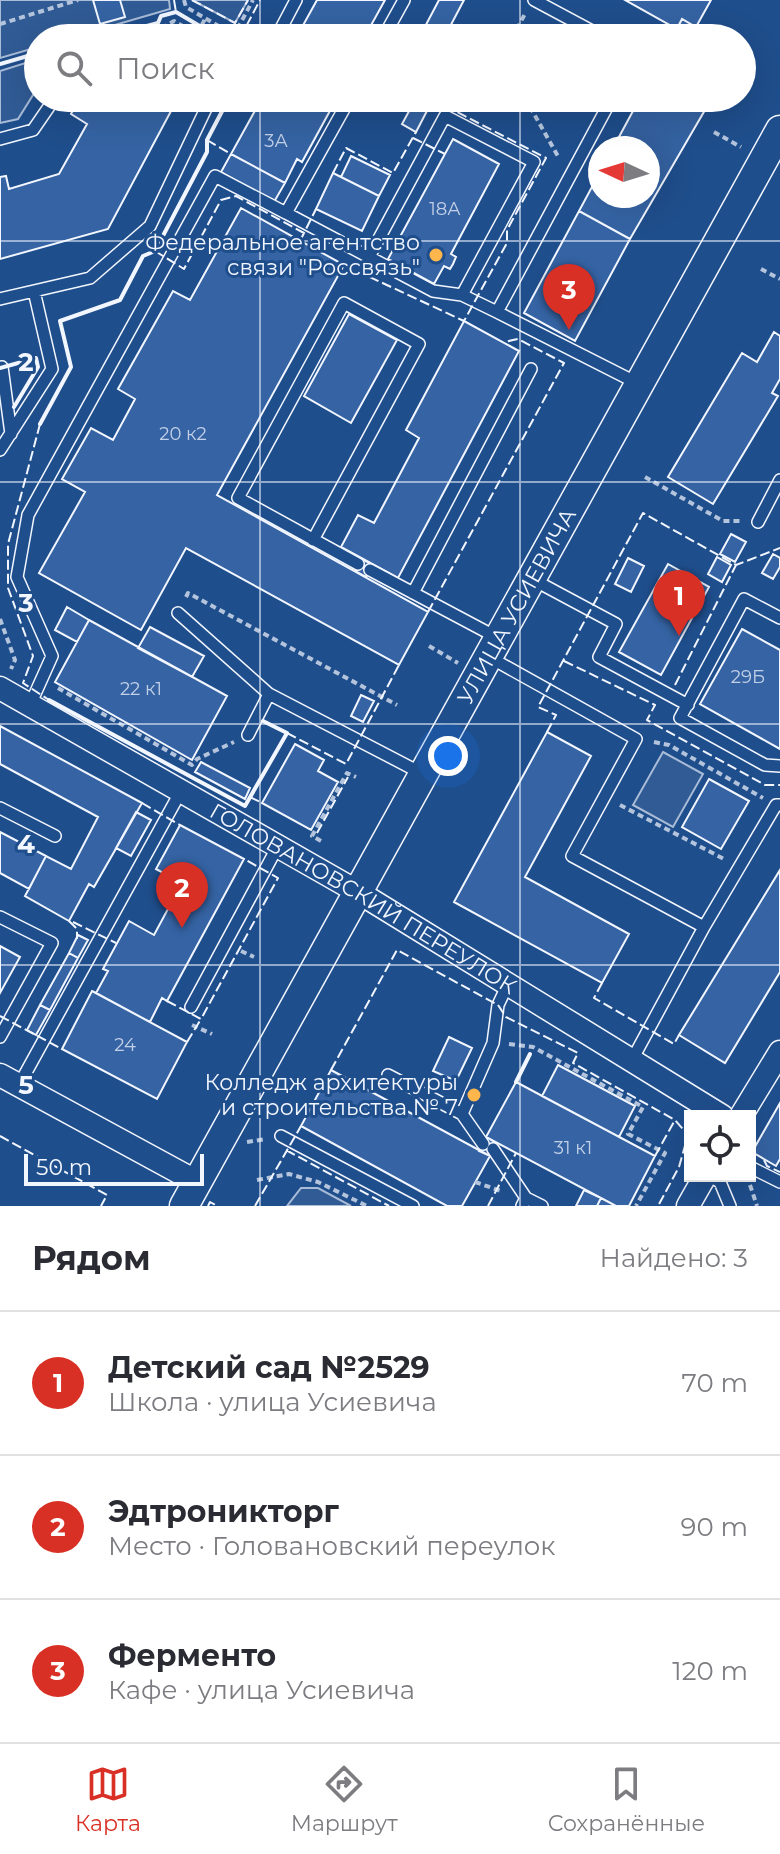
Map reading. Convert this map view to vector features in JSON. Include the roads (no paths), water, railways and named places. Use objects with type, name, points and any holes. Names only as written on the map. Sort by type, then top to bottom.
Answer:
[{"type":"street","name":"УЛИЦА УСИЕВИЧА","points":[[191,1194],[639,384],[768,162],[780,130]]},
{"type":"street","name":"ГОЛОВАНОВСКИЙ ПЕРЕУЛОК","points":[[5,682],[30,705],[358,892],[712,1110]]},
{"type":"street","points":[[745,1110],[780,1052]]},
{"type":"street","points":[[9,1080],[191,1194]]},
{"type":"street","points":[[688,1206],[703,1182]]},
{"type":"lane","points":[[283,24],[296,0]]},
{"type":"lane","points":[[391,24],[404,0]]},
{"type":"lane","points":[[534,0],[579,24]]},
{"type":"lane","points":[[0,139],[33,130],[45,112]]},
{"type":"lane","points":[[0,299],[90,278],[150,226],[204,112]]},
{"type":"lane","points":[[286,213],[342,112]]},
{"type":"lane","points":[[497,312],[605,112]]},
{"type":"lane","points":[[369,257],[445,116],[534,162],[462,295]]},
{"type":"lane","points":[[30,705],[52,656],[17,577],[28,515],[215,176],[433,291],[462,295],[639,384]]},
{"type":"lane","points":[[0,450],[52,369],[34,291]]},
{"type":"lane","points":[[313,540],[419,344],[344,303],[238,498],[313,540],[413,593],[636,739],[572,856],[704,927]]},
{"type":"lane","points":[[2,367],[11,435]]},
{"type":"lane","points":[[413,593],[531,369]]},
{"type":"lane","points":[[758,522],[780,480]]},
{"type":"lane","points":[[531,579],[616,624],[599,657],[688,705]]},
{"type":"lane","points":[[780,618],[744,599],[680,718],[765,765],[780,766]]},
{"type":"lane","points":[[178,613],[269,694],[423,774]]},
{"type":"lane","points":[[248,735],[269,694]]},
{"type":"lane","points":[[9,1080],[181,791]]},
{"type":"lane","points":[[632,1060],[704,927],[778,805]]},
{"type":"lane","points":[[0,808],[55,836]]},
{"type":"lane","points":[[191,1007],[278,846]]},
{"type":"lane","points":[[0,917],[52,943],[0,1037]]},
{"type":"lane","points":[[462,1114],[493,1043],[498,1005],[508,984]]},
{"type":"lane","points":[[388,1075],[462,1114],[524,1202],[542,1206]]},
{"type":"lane","points":[[281,1136],[413,1206]]},
{"type":"lane","points":[[756,1170],[780,1182]]},
{"type":"lane","points":[[720,1182],[730,1206]]},
{"type":"place","name":"Федеральное агентство связи \"Россвязь\"","points":[[436,255]]},
{"type":"place","name":"Ферменто","points":[[569,330]]},
{"type":"place","name":"Детский сад №2529","points":[[679,636]]},
{"type":"place","name":"Эдтроникторг","points":[[182,928]]},
{"type":"place","name":"Колледж архитектуры и строительства № 7","points":[[474,1095]]}]
